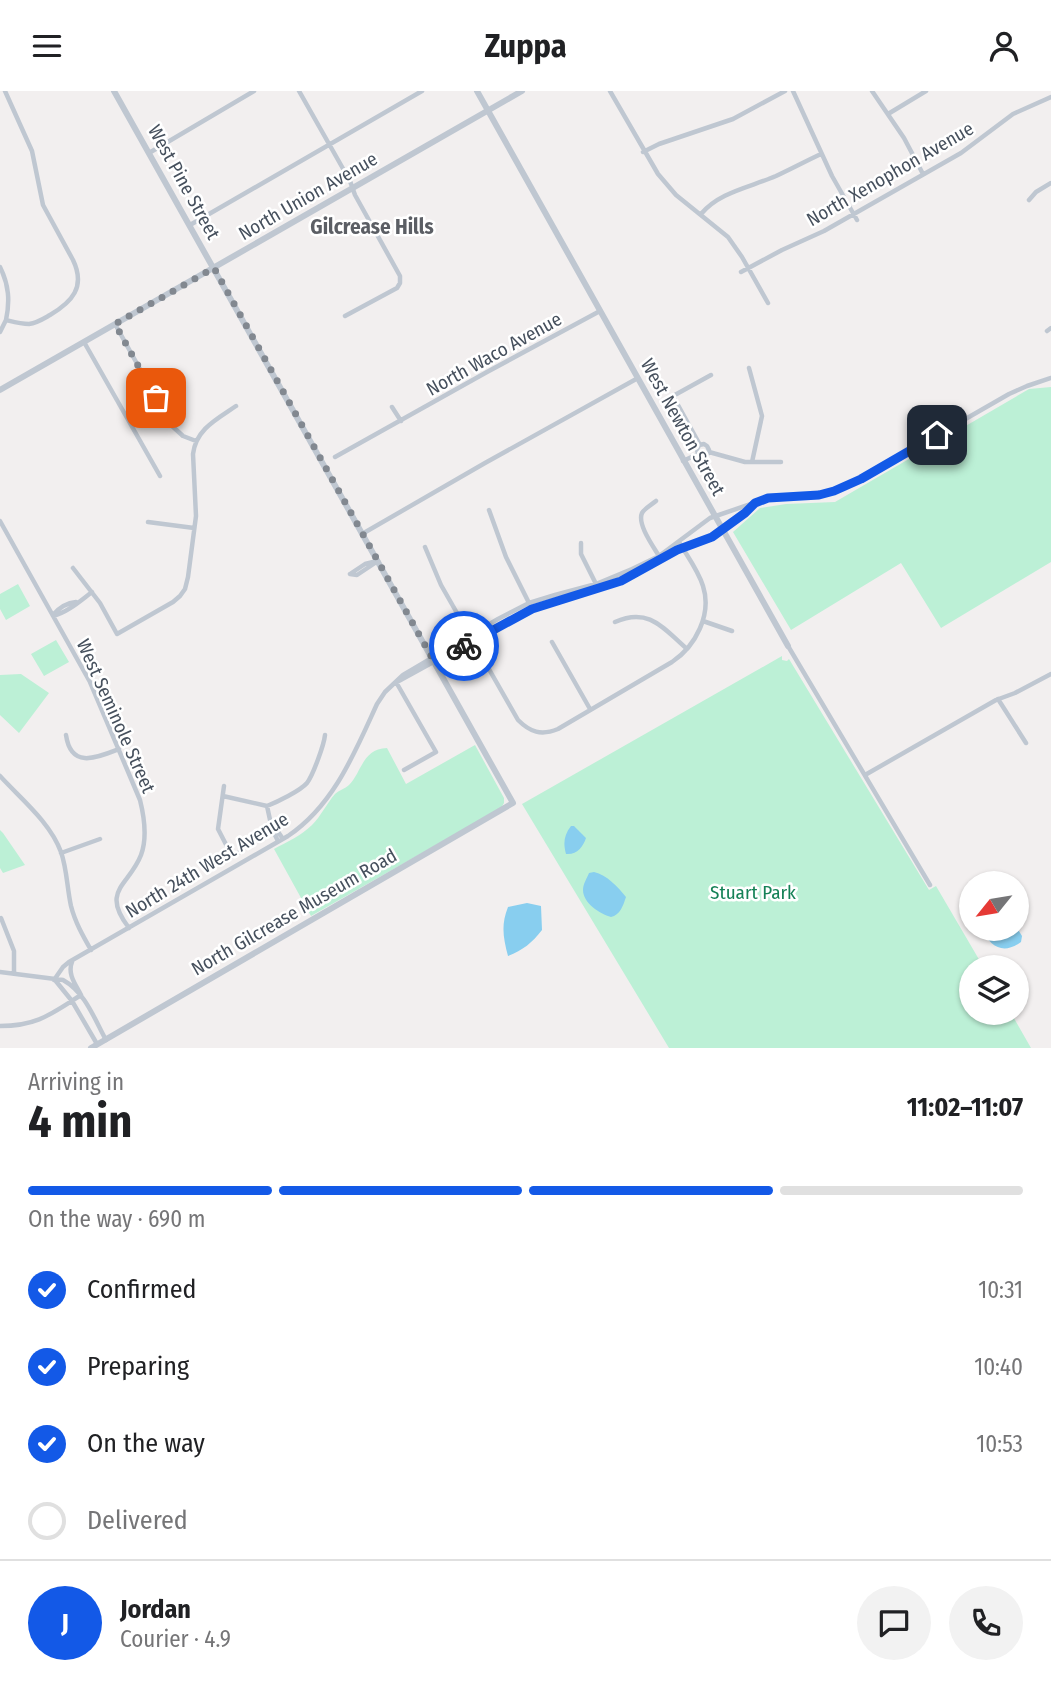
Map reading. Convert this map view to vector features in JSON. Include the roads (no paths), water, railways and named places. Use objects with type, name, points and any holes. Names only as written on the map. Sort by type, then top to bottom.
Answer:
[{"type":"street","points":[[5,91],[32,151],[43,205],[77,269],[78,285],[74,295],[63,307],[38,321],[20,324],[6,320]]},
{"type":"street","name":"West Pine Street","points":[[114,91],[513,803]]},
{"type":"street","points":[[149,153],[254,91]]},
{"type":"street","points":[[299,91],[400,276],[397,288],[345,316]]},
{"type":"street","points":[[189,226],[422,91]]},
{"type":"street","name":"West Newton Street","points":[[477,91],[788,646],[930,885]]},
{"type":"street","name":"North Union Avenue","points":[[0,390],[522,91]]},
{"type":"street","points":[[610,91],[658,174],[671,190],[728,237],[768,303]]},
{"type":"street","points":[[643,152],[666,141],[733,119],[785,91]]},
{"type":"street","points":[[793,91],[821,154],[857,220]]},
{"type":"street","points":[[872,91],[904,138],[923,174]]},
{"type":"street","points":[[888,114],[926,91]]},
{"type":"street","name":"North Xenophon Avenue","points":[[741,272],[824,231],[961,153],[1013,114],[1051,97]]},
{"type":"street","points":[[701,214],[719,199],[777,176],[821,154]]},
{"type":"street","points":[[1029,200],[1036,192],[1050,186]]},
{"type":"street","points":[[0,267],[9,295],[6,320],[0,332]]},
{"type":"street","name":"North Waco Avenue","points":[[335,457],[600,311]]},
{"type":"street","points":[[115,324],[171,425],[183,436],[196,441]]},
{"type":"street","points":[[84,342],[160,477]]},
{"type":"street","points":[[749,368],[762,416],[752,462]]},
{"type":"street","points":[[700,445],[673,396],[711,375]]},
{"type":"street","points":[[362,534],[638,378]]},
{"type":"street","name":"North 24th West Avenue","points":[[660,558],[704,521],[768,498],[819,495],[844,487],[1009,394],[1051,378]]},
{"type":"street","points":[[73,568],[92,592],[117,634],[180,596],[187,583],[194,528],[196,507],[193,454],[196,441],[205,428],[236,406]]},
{"type":"street","points":[[393,407],[401,421]]},
{"type":"street","points":[[700,445],[706,445],[709,452]]},
{"type":"street","points":[[698,454],[700,445]]},
{"type":"street","points":[[709,452],[740,461],[781,462]]},
{"type":"street","points":[[684,461],[709,452]]},
{"type":"street","points":[[656,501],[643,512],[641,520],[660,558]]},
{"type":"street","name":"North 24th West Avenue","points":[[54,980],[63,967],[72,961],[281,840],[305,823],[327,800],[377,704],[403,675],[531,606],[629,577],[660,558],[701,543],[723,531],[755,503]]},
{"type":"street","points":[[489,510],[506,557],[531,606]]},
{"type":"street","name":"West Seminole Street","points":[[0,521],[90,682],[138,794],[144,819],[144,845],[117,897],[120,913],[129,928]]},
{"type":"street","points":[[148,522],[194,528]]},
{"type":"street","points":[[425,547],[436,573],[518,720],[535,733],[552,731],[672,662],[688,649],[698,634],[706,605],[698,574],[679,542]]},
{"type":"street","points":[[581,543],[581,554],[597,586]]},
{"type":"street","points":[[378,561],[357,575],[350,574],[365,564],[378,561]]},
{"type":"street","points":[[53,615],[58,609],[92,592]]},
{"type":"street","points":[[615,622],[626,617],[647,618],[688,649]]},
{"type":"street","points":[[703,621],[732,631]]},
{"type":"street","points":[[552,642],[590,709]]},
{"type":"street","points":[[865,775],[957,721],[1051,674]]},
{"type":"street","points":[[396,683],[436,752],[404,769]]},
{"type":"street","points":[[998,699],[1026,743]]},
{"type":"street","points":[[66,735],[69,749],[85,758],[99,757],[119,749]]},
{"type":"street","points":[[223,796],[267,806],[307,782],[326,735]]},
{"type":"street","points":[[0,776],[54,837],[61,853],[74,916],[91,950]]},
{"type":"street","points":[[225,786],[219,832],[232,856]]},
{"type":"street","name":"North Gilcrease Museum Road","points":[[94,1046],[513,803]]},
{"type":"street","points":[[267,806],[272,829],[281,840]]},
{"type":"street","points":[[61,853],[100,839]]},
{"type":"street","points":[[225,860],[240,852]]},
{"type":"street","points":[[1,918],[13,948],[14,973]]},
{"type":"street","points":[[72,961],[70,973],[106,1040]]},
{"type":"street","points":[[0,971],[63,981],[81,995]]},
{"type":"street","points":[[54,980],[72,1001],[94,1046]]},
{"type":"street","points":[[0,1026],[36,1022],[81,995]]},
{"type":"water","points":[[571,826],[586,838],[579,850],[566,854],[565,839]]},
{"type":"water","points":[[594,872],[616,885],[626,897],[621,910],[614,916],[597,911],[584,895],[585,881],[589,873]]},
{"type":"water","points":[[527,903],[541,906],[542,930],[527,946],[508,956],[504,920],[508,907]]},
{"type":"water","points":[[990,941],[1021,941],[1009,948]]},
{"type":"district","name":"Gilcrease Hills","points":[[372,227]]},
{"type":"park label","name":"Stuart Park","points":[[753,892]]}]
